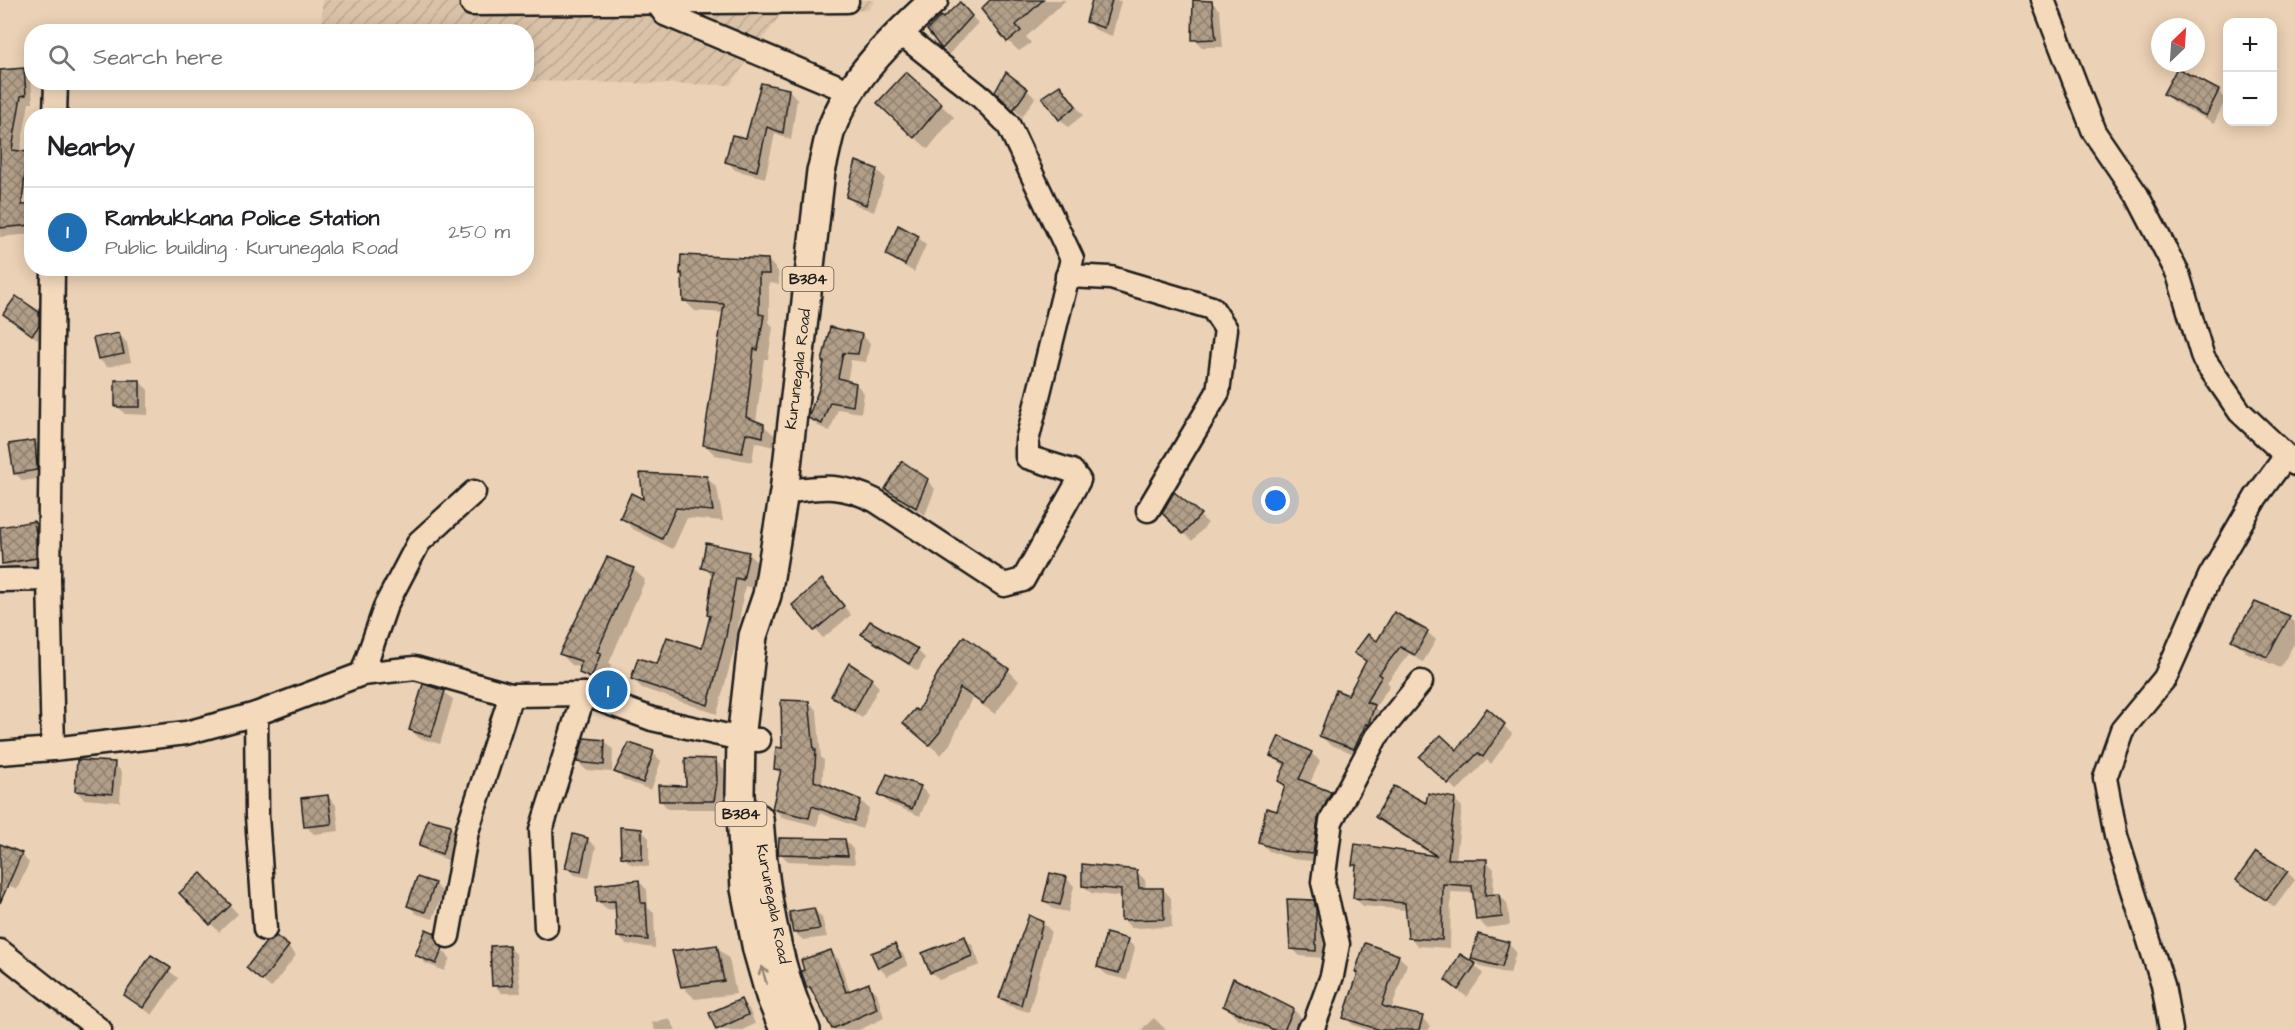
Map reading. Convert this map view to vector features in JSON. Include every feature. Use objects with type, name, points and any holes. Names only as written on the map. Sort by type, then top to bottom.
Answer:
[{"type":"main road","name":"Kurunegala Road","points":[[784,1030],[770,996],[757,950],[745,889],[740,793],[767,638],[767,595],[784,492],[821,171],[831,132],[851,92],[882,49],[934,0]]},
{"type":"main road","name":"Kurunegala Road","points":[[750,739],[761,851],[781,957],[806,1030]]},
{"type":"street","points":[[2043,0],[2094,132],[2137,195],[2178,274],[2203,358],[2240,412],[2290,460],[2256,497],[2210,576],[2165,678],[2122,730],[2104,778],[2116,836],[2163,985],[2171,1030]]},
{"type":"street","points":[[655,1],[665,14],[851,92]]},
{"type":"street","points":[[472,4],[848,1]]},
{"type":"street","points":[[784,492],[817,487],[856,490],[1004,585],[1023,580],[1079,480],[1072,471],[1027,458],[1027,441],[1072,259],[1008,124],[982,98],[899,32]]},
{"type":"street","points":[[55,108],[56,90]]},
{"type":"street","points":[[53,276],[49,579],[53,749]]},
{"type":"street","points":[[1067,276],[1111,278],[1212,308],[1226,329],[1218,392],[1148,510]]},
{"type":"street","points":[[362,674],[386,605],[419,542],[474,492]]},
{"type":"street","points":[[0,580],[49,579]]},
{"type":"street","points":[[0,753],[186,733],[256,714],[362,674],[415,668],[511,695],[584,694],[652,719],[750,739]]},
{"type":"street","points":[[1308,1030],[1314,1024],[1332,976],[1338,945],[1323,882],[1331,821],[1376,737],[1421,682]]},
{"type":"street","points":[[546,927],[541,831],[584,694]]},
{"type":"street","points":[[448,936],[467,831],[511,695]]},
{"type":"street","points":[[256,714],[257,816],[265,929]]},
{"type":"street","points":[[0,951],[100,1030]]},
{"type":"shaded area","points":[[322,0],[875,0],[868,10],[781,14],[730,85],[534,81],[534,24],[322,24]]},
{"type":"building","points":[[990,0],[1043,0],[1016,25],[1021,31],[1007,42],[981,9]]},
{"type":"building","points":[[1092,0],[1112,0],[1104,28],[1086,22]]},
{"type":"building","points":[[1193,0],[1212,1],[1216,39],[1192,40]]},
{"type":"building","points":[[960,2],[972,16],[942,49],[927,30]]},
{"type":"building","points":[[24,68],[26,95],[21,96],[12,150],[24,152],[22,205],[24,205],[24,226],[0,228],[0,70]]},
{"type":"building","points":[[906,72],[942,104],[914,138],[877,103]]},
{"type":"building","points":[[1006,72],[1028,89],[1013,110],[995,92]]},
{"type":"building","points":[[2175,72],[2185,72],[2219,90],[2206,116],[2163,94]]},
{"type":"building","points":[[761,83],[789,89],[783,133],[767,127],[757,171],[725,162],[732,135],[746,138]]},
{"type":"building","points":[[1060,85],[1076,106],[1059,120],[1042,97]]},
{"type":"building","points":[[856,161],[877,169],[866,205],[846,197]]},
{"type":"building","points":[[898,225],[919,236],[905,265],[886,255]]},
{"type":"building","points":[[681,255],[768,259],[769,274],[759,274],[759,314],[764,315],[758,350],[754,349],[746,417],[764,424],[763,437],[746,433],[742,453],[703,445],[724,304],[683,301],[682,273],[680,274]]},
{"type":"building","points":[[16,296],[39,312],[39,326],[32,335],[3,314]]},
{"type":"building","points":[[830,327],[862,334],[858,354],[843,353],[838,378],[856,383],[853,406],[830,402],[822,424],[808,418],[820,386],[824,362],[822,362]]},
{"type":"building","points":[[119,333],[124,354],[98,359],[93,338]]},
{"type":"building","points":[[115,380],[140,380],[140,407],[115,407]]},
{"type":"building","points":[[35,440],[37,470],[14,474],[9,444]]},
{"type":"building","points":[[902,461],[928,479],[916,508],[885,489]]},
{"type":"building","points":[[640,473],[707,476],[713,511],[676,508],[662,539],[620,518],[631,493],[643,499]]},
{"type":"building","points":[[1174,492],[1201,514],[1183,534],[1162,513]]},
{"type":"building","points":[[34,521],[36,558],[2,564],[0,527]]},
{"type":"building","points":[[706,543],[749,552],[743,580],[736,578],[726,636],[708,705],[631,679],[638,658],[657,664],[667,637],[702,648],[710,616],[707,615],[713,571],[701,568]]},
{"type":"building","points":[[607,557],[634,568],[597,652],[601,653],[591,678],[579,673],[581,661],[559,654]]},
{"type":"building","points":[[822,579],[844,606],[814,631],[792,605]]},
{"type":"building","points":[[2255,602],[2290,616],[2267,657],[2231,640]]},
{"type":"building","points":[[1394,612],[1428,631],[1415,655],[1400,647],[1379,674],[1382,676],[1366,702],[1375,705],[1368,725],[1366,724],[1354,749],[1319,736],[1336,690],[1348,695],[1366,661],[1354,653],[1368,634],[1377,641]]},
{"type":"building","points":[[870,621],[918,649],[909,664],[861,634]]},
{"type":"building","points":[[964,636],[1009,669],[983,704],[960,688],[940,732],[929,745],[903,723],[915,709],[918,711],[938,673]]},
{"type":"building","points":[[849,663],[872,678],[854,711],[831,696]]},
{"type":"building","points":[[423,684],[445,691],[431,737],[409,730]]},
{"type":"building","points":[[781,700],[809,701],[814,750],[816,750],[814,781],[861,800],[854,821],[812,806],[809,818],[772,809],[781,770],[774,769],[776,747],[782,748]]},
{"type":"building","points":[[1487,708],[1505,724],[1483,757],[1478,753],[1448,784],[1419,757],[1441,735],[1457,750]]},
{"type":"building","points":[[1279,736],[1312,752],[1299,779],[1331,792],[1318,819],[1313,854],[1283,851],[1259,843],[1266,808],[1277,811],[1285,785],[1278,781],[1286,763],[1270,756]]},
{"type":"building","points":[[584,738],[605,740],[604,765],[577,762]]},
{"type":"building","points":[[629,743],[654,751],[643,783],[614,772]]},
{"type":"building","points":[[685,758],[716,759],[717,782],[714,801],[659,801],[658,785],[686,786]]},
{"type":"building","points":[[77,760],[115,762],[112,794],[75,791]]},
{"type":"building","points":[[887,774],[921,786],[912,809],[878,795]]},
{"type":"building","points":[[1394,786],[1426,803],[1428,793],[1455,798],[1448,859],[1487,859],[1485,895],[1499,894],[1502,917],[1476,920],[1472,886],[1443,884],[1442,940],[1408,938],[1405,903],[1353,898],[1356,865],[1352,865],[1355,844],[1437,856],[1375,817]]},
{"type":"building","points":[[328,795],[332,824],[304,827],[301,798]]},
{"type":"building","points":[[428,819],[451,825],[442,854],[419,846]]},
{"type":"building","points":[[620,827],[642,829],[642,860],[621,857]]},
{"type":"building","points":[[573,834],[588,838],[581,871],[565,868]]},
{"type":"building","points":[[779,838],[845,839],[848,856],[778,854]]},
{"type":"building","points":[[0,844],[22,853],[0,903]]},
{"type":"building","points":[[2256,852],[2288,871],[2266,900],[2236,880]]},
{"type":"building","points":[[1082,864],[1137,870],[1139,888],[1163,888],[1164,919],[1121,920],[1121,890],[1082,886]]},
{"type":"building","points":[[201,873],[231,905],[210,925],[179,893]]},
{"type":"building","points":[[1050,873],[1067,877],[1060,905],[1043,901]]},
{"type":"building","points":[[417,877],[435,883],[425,912],[407,906]]},
{"type":"building","points":[[639,880],[641,903],[646,903],[648,940],[617,937],[615,901],[597,902],[596,885]]},
{"type":"building","points":[[1287,899],[1314,900],[1316,951],[1290,949]]},
{"type":"building","points":[[814,908],[820,929],[793,933],[789,912]]},
{"type":"building","points":[[1029,915],[1043,922],[1021,1005],[999,998]]},
{"type":"building","points":[[426,929],[435,933],[436,941],[443,948],[436,964],[415,955]]},
{"type":"building","points":[[1106,933],[1128,939],[1119,973],[1097,967]]},
{"type":"building","points":[[1478,934],[1509,942],[1502,967],[1471,959]]},
{"type":"building","points":[[276,936],[289,946],[262,981],[246,968],[266,942]]},
{"type":"building","points":[[965,936],[972,956],[930,973],[922,953]]},
{"type":"building","points":[[1365,943],[1399,955],[1382,1005],[1423,1016],[1419,1030],[1380,1030],[1343,1018]]},
{"type":"building","points":[[895,944],[901,957],[878,968],[871,953]]},
{"type":"building","points":[[509,945],[513,985],[492,986],[490,946]]},
{"type":"building","points":[[717,945],[724,981],[681,987],[672,951]]},
{"type":"building","points":[[831,950],[846,992],[869,983],[877,1009],[832,1029],[810,987],[807,988],[801,971],[804,970],[801,960]]},
{"type":"building","points":[[1460,954],[1476,964],[1458,990],[1445,980]]},
{"type":"building","points":[[151,955],[171,968],[143,1008],[124,995]]},
{"type":"building","points":[[1233,978],[1294,1009],[1284,1030],[1274,1030],[1223,1006]]},
{"type":"building","points":[[741,999],[748,1015],[716,1030],[709,1013]]},
{"type":"place","name":"Rambukkana Police Station","points":[[608,690]]}]
